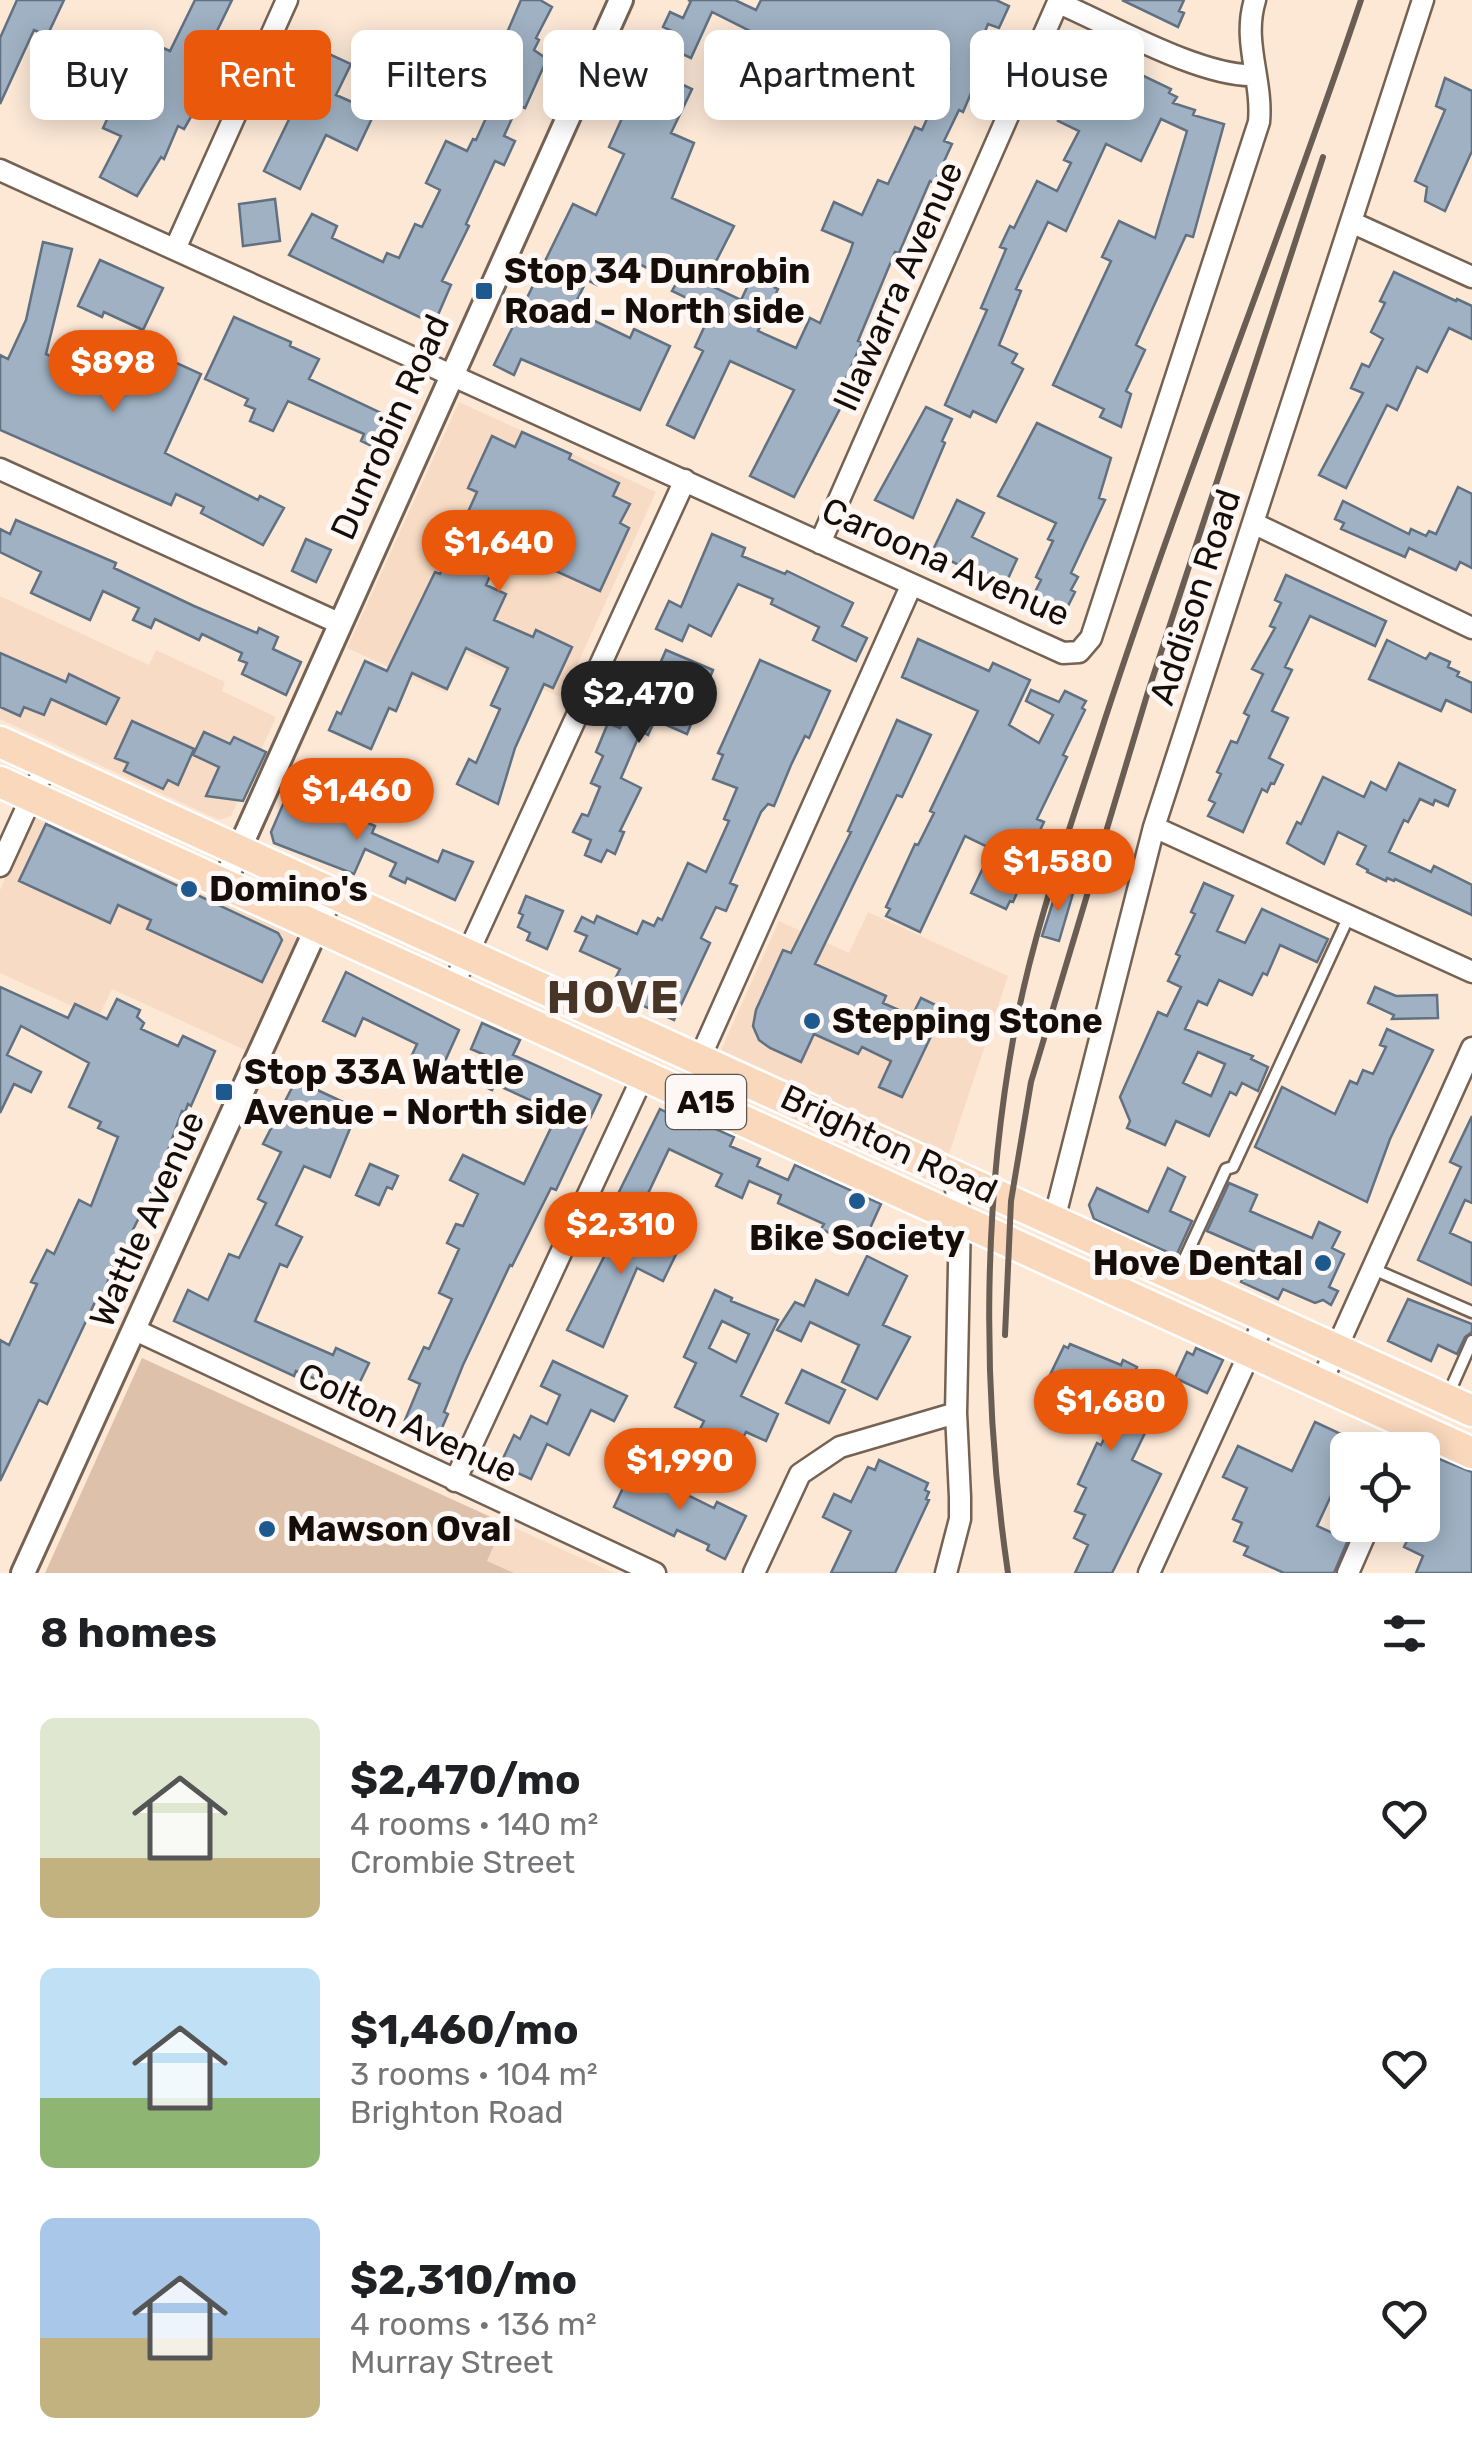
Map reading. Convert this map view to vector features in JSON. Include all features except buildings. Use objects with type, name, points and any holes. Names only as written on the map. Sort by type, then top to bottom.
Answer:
[{"type":"main road","name":"Brighton Road","points":[[0,742],[1459,1405]]},
{"type":"main road","name":"Brighton Road","points":[[0,782],[1320,1384],[1397,1432]]},
{"type":"main road","name":"Brighton Road","points":[[1440,1446],[1472,1453]]},
{"type":"street","points":[[175,249],[287,0]]},
{"type":"street","name":"Dunrobin Road","points":[[224,883],[621,0]]},
{"type":"street","points":[[1059,2],[1208,69],[1234,76],[1255,75],[1249,34],[1256,0]]},
{"type":"street","name":"Addison Road","points":[[1054,1220],[1154,827],[1424,0]]},
{"type":"street","name":"Illawarra Avenue","points":[[820,543],[1059,2]]},
{"type":"street","name":"Caroona Avenue","points":[[0,170],[911,586],[1063,653],[1079,652],[1091,638],[1259,122],[1261,99],[1255,75]]},
{"type":"street","points":[[1351,222],[1472,277]]},
{"type":"street","points":[[0,470],[340,624]]},
{"type":"street","points":[[452,988],[685,480]]},
{"type":"street","points":[[1253,523],[1472,628]]},
{"type":"street","points":[[699,1060],[911,586]]},
{"type":"street","points":[[0,866],[47,764]]},
{"type":"street","points":[[1154,827],[1472,972]]},
{"type":"street","name":"Wattle Avenue","points":[[23,1573],[333,892]]},
{"type":"street","points":[[1320,1384],[1472,1048]]},
{"type":"street","points":[[455,1481],[644,1074]]},
{"type":"street","points":[[946,1172],[955,1183],[960,1218],[956,1413],[960,1519],[946,1573]]},
{"type":"street","points":[[1150,1573],[1266,1317]]},
{"type":"street","name":"Colton Avenue","points":[[135,1330],[655,1573]]},
{"type":"street","points":[[754,1573],[800,1474],[840,1447],[956,1413]]},
{"type":"street","points":[[1348,1573],[1362,1542]]},
{"type":"lane","points":[[1176,1277],[1226,1169],[1233,1168],[1349,916]]},
{"type":"lane","points":[[1372,1268],[1472,1312]]},
{"type":"lane","points":[[1459,1405],[1472,1341]]},
{"type":"shaded area","points":[[459,402],[656,492],[562,698],[465,653],[446,693],[347,648]]},
{"type":"shaded area","points":[[0,596],[149,665],[156,650],[225,682],[222,691],[276,717],[231,816],[219,820],[0,719]]},
{"type":"shaded area","points":[[37,808],[301,929],[245,1050],[112,989],[98,1018],[0,973],[0,890]]},
{"type":"shaded area","points":[[868,912],[1008,976],[949,1154],[721,1050],[779,921],[849,953]]},
{"type":"shaded area","points":[[142,1358],[504,1523],[487,1561],[514,1573],[45,1573]]},
{"type":"shaded area","points":[[504,1523],[614,1573],[514,1573],[487,1561]]},
{"type":"railway","points":[[1008,1573],[993,1439],[989,1303],[1003,1100],[1022,994],[1055,875],[1135,629],[1361,0]]},
{"type":"railway","points":[[1005,1335],[1011,1201],[1031,1082],[1147,695],[1323,157]]},
{"type":"place","name":"Stop 34 Dunrobin Road - North side","points":[[484,291]]},
{"type":"place","name":"Domino's","points":[[189,889]]},
{"type":"place","name":"Stepping Stone","points":[[812,1021]]},
{"type":"place","name":"Stop 33A Wattle Avenue - North side","points":[[224,1092]]},
{"type":"place","name":"Bike Society","points":[[857,1201]]},
{"type":"place","name":"Hove Dental","points":[[1323,1263]]},
{"type":"place","name":"Mawson Oval","points":[[267,1529]]},
{"type":"district","name":"HOVE","points":[[614,997]]}]
